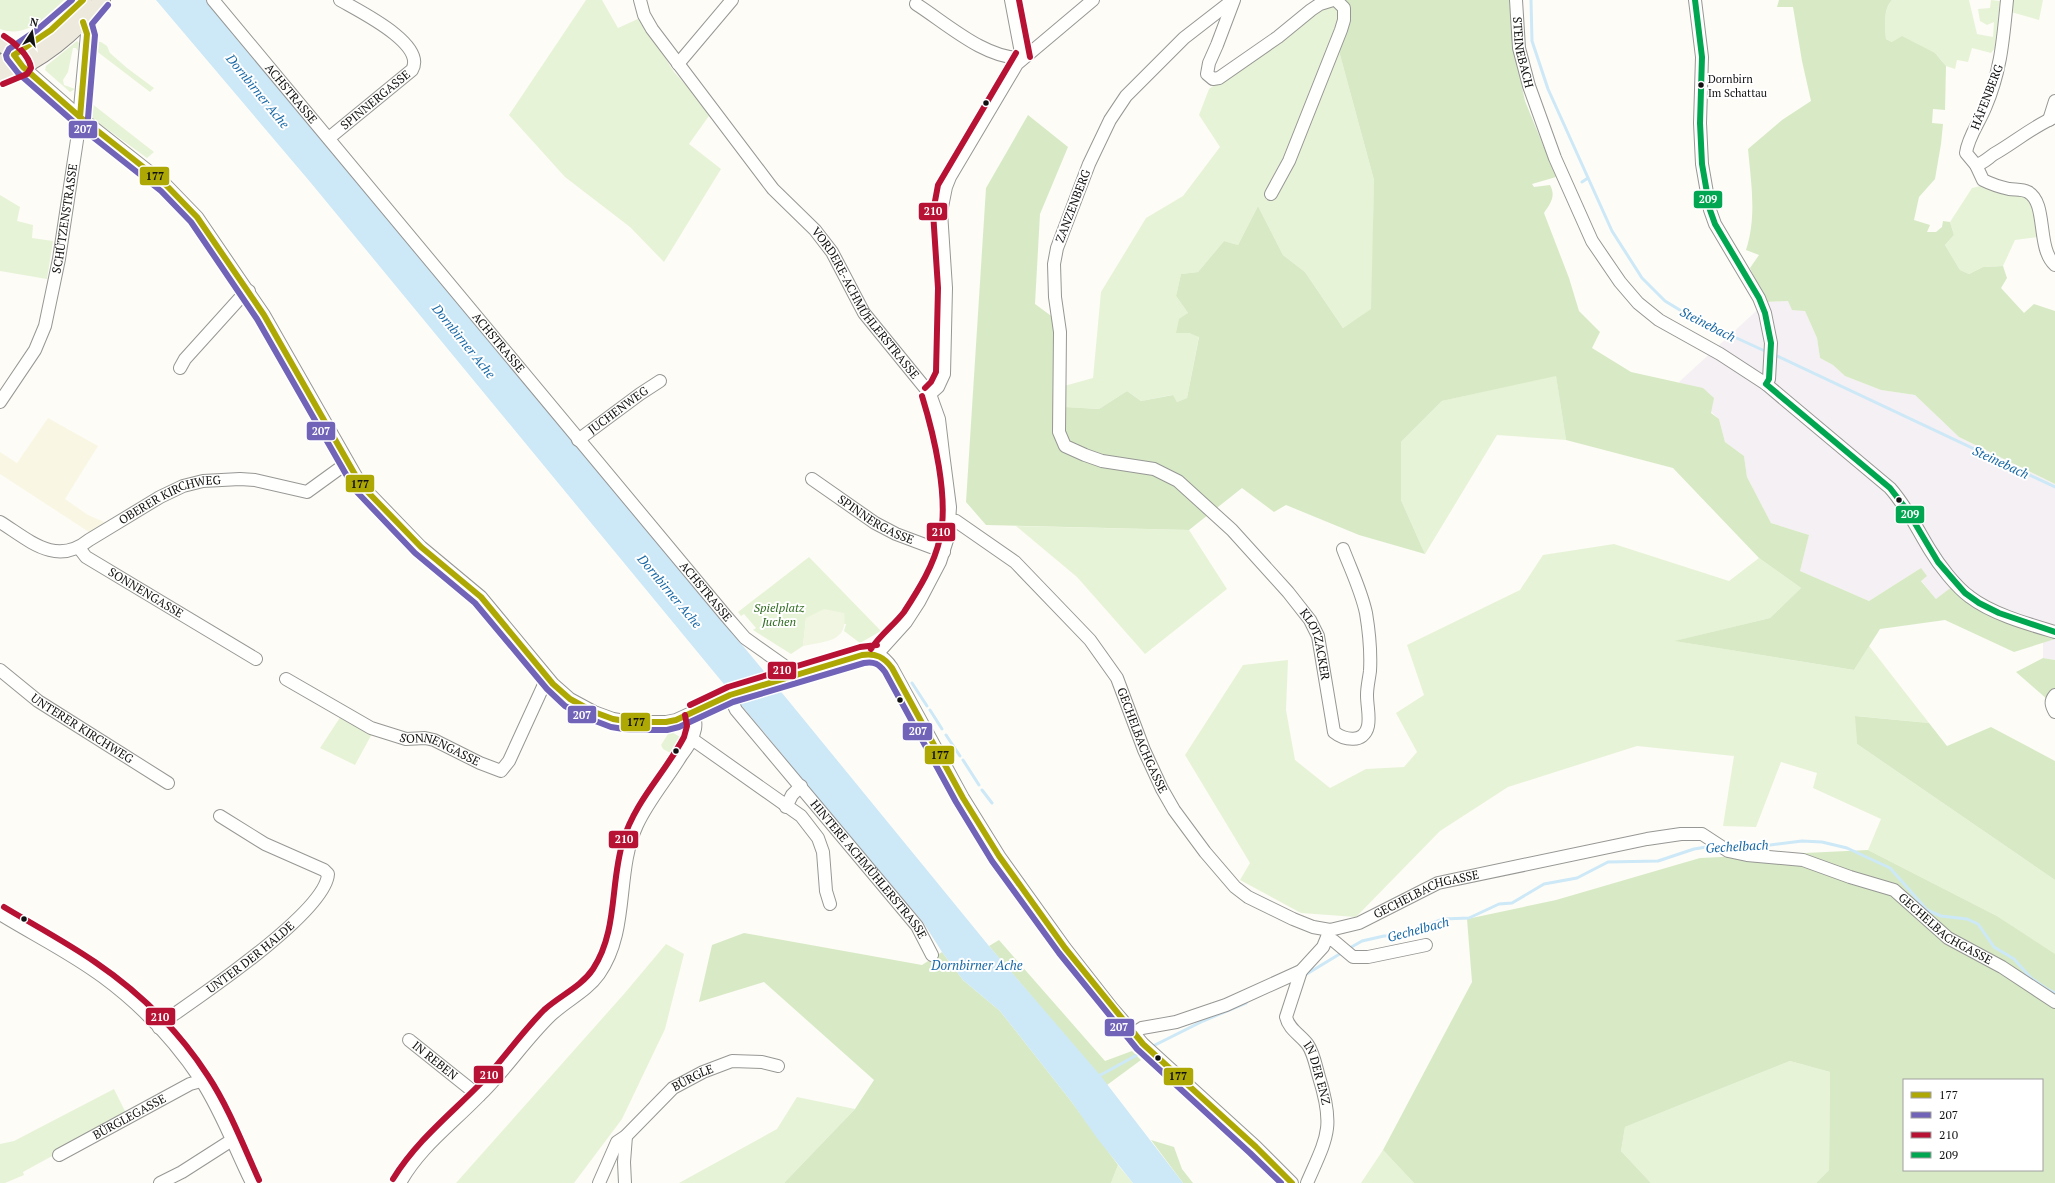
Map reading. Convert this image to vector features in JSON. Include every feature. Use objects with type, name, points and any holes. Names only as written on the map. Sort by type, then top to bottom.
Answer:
[{"type":"main road","points":[[6,65],[56,27],[83,0]]},
{"type":"main road","points":[[6,65],[54,48],[83,22],[102,0]]},
{"type":"main road","points":[[0,43],[6,65]]},
{"type":"street","name":"ACHSTRASSE","points":[[213,0],[330,138],[578,440],[731,622],[745,638],[783,665],[790,677]]},
{"type":"street","name":"SPINNERGASSE","points":[[330,138],[406,75],[415,65],[414,56],[407,43],[340,0]]},
{"type":"street","name":"VORDERE-ACHMÜHLERSTRASSE","points":[[640,0],[644,15],[652,29],[773,188],[815,230],[832,252],[864,313],[930,394],[939,419],[950,507],[950,520],[944,552],[919,602],[906,622],[878,653]]},
{"type":"street","points":[[678,64],[732,0]]},
{"type":"street","points":[[1011,0],[1022,58]]},
{"type":"street","points":[[930,394],[938,387],[944,374],[946,288],[941,212],[946,187],[967,148],[1017,64],[1022,58],[1093,0]]},
{"type":"street","name":"ZANZENBERG","points":[[1233,0],[1217,45],[1208,63],[1207,74],[1213,79],[1219,78],[1278,37],[1320,4],[1334,0],[1344,8],[1344,20],[1341,30],[1289,161],[1271,194]]},
{"type":"street","name":"ZANZENBERG","points":[[1084,456],[1065,446],[1059,432],[1060,332],[1055,297],[1054,264],[1057,248],[1092,156],[1110,120],[1126,96],[1184,38],[1233,0]]},
{"type":"street","name":"STEINEBACH","points":[[1516,0],[1519,48],[1529,86],[1555,158],[1592,241],[1620,282],[1638,303],[1659,320],[1720,354],[1766,384],[1890,488],[1902,501],[1931,552],[1942,567],[1970,597],[2015,619],[2055,632]]},
{"type":"street","points":[[1695,0],[1702,57],[1700,124],[1702,164],[1710,210],[1715,224],[1759,298],[1770,333],[1771,363],[1769,379],[1766,384]]},
{"type":"street","name":"HÄFENBERG","points":[[2007,0],[2001,61],[1985,108],[1967,146],[1966,153],[1976,165],[1983,180],[1995,186],[2024,191],[2035,198],[2038,206],[2042,238],[2047,253],[2055,265]]},
{"type":"street","points":[[916,4],[956,32],[999,55],[1012,58],[1022,58]]},
{"type":"street","name":"SCHÜTZENSTRASSE","points":[[0,402],[35,350],[45,326],[59,259],[80,116],[87,34],[83,22]]},
{"type":"street","points":[[6,65],[80,116],[180,198],[197,217],[249,291],[276,334],[347,463],[362,485],[420,547],[481,597],[547,678],[582,707],[613,719],[631,722],[659,723],[676,720],[728,696],[862,655],[878,653],[882,656],[892,668],[963,798],[999,856],[1065,948],[1143,1044],[1256,1147],[1292,1183]]},
{"type":"street","points":[[1976,165],[1983,164],[1993,155],[2012,144],[2036,125],[2052,119],[2055,101]]},
{"type":"street","points":[[180,368],[185,359],[241,297],[249,291]]},
{"type":"street","name":"JUCHENWEG","points":[[578,440],[660,381]]},
{"type":"street","name":"KLOTZACKER","points":[[1084,456],[1102,461],[1154,469],[1178,481],[1232,530],[1288,592],[1310,620],[1318,636],[1334,732],[1341,737],[1351,739],[1358,738],[1364,734],[1368,728],[1369,715],[1367,695],[1369,656],[1364,607],[1361,593],[1343,549]]},
{"type":"street","name":"OBERER KIRCHWEG","points":[[0,522],[42,549],[55,552],[79,548],[160,497],[183,486],[204,481],[240,479],[255,480],[307,492],[347,463]]},
{"type":"street","name":"SPINNERGASSE","points":[[812,479],[875,523],[896,534],[944,552]]},
{"type":"street","name":"GECHELBACHGASSE","points":[[950,520],[956,521],[1015,562],[1090,640],[1117,678],[1144,750],[1162,789],[1174,810],[1205,852],[1235,887],[1248,897],[1293,919],[1329,934],[1359,923],[1429,887],[1448,881],[1671,835],[1702,834],[1728,851],[1747,855],[1803,860],[1850,877],[1894,890],[1948,938],[2002,968],[2055,1002]]},
{"type":"street","name":"SONNENGASSE","points":[[79,548],[86,557],[256,659]]},
{"type":"street","name":"UNTERER KIRCHWEG","points":[[0,670],[38,701],[168,783]]},
{"type":"street","name":"SONNENGASSE","points":[[286,679],[371,728],[406,739],[425,738],[434,740],[480,763],[501,771],[509,761],[547,678]]},
{"type":"street","points":[[2055,695],[2052,699],[2051,705],[2055,712]]},
{"type":"street","name":"HINTERE ACHMÜHLERSTRASSE","points":[[728,696],[736,710],[917,926],[932,955]]},
{"type":"street","points":[[400,1183],[407,1170],[423,1150],[479,1096],[526,1040],[552,1014],[585,989],[600,973],[612,950],[617,934],[628,857],[637,825],[692,739],[695,725],[693,712]]},
{"type":"street","name":"HINTERE ACHMÜHLERSTRASSE","points":[[692,739],[786,807],[801,816],[818,838],[823,852],[826,891],[830,904]]},
{"type":"street","points":[[786,807],[792,795],[801,786]]},
{"type":"street","name":"UNTER DER HALDE","points":[[159,1028],[294,922],[310,906],[328,880],[328,874],[324,870],[265,844],[220,816]]},
{"type":"street","points":[[0,914],[103,977],[127,996],[159,1028],[186,1060],[201,1081],[232,1140],[252,1183]]},
{"type":"street","points":[[1329,934],[1334,941],[1353,957],[1368,957],[1426,944]]},
{"type":"street","name":"IN DER ENZ","points":[[1307,1183],[1328,1131],[1328,1114],[1323,1089],[1308,1046],[1287,1023],[1287,1009],[1300,976],[1323,947],[1329,934]]},
{"type":"street","name":"IN DER ENZ","points":[[1134,1033],[1142,1028],[1176,1022],[1226,1005],[1300,976]]},
{"type":"street","name":"IN REBEN","points":[[409,1040],[479,1096]]},
{"type":"street","name":"BÜRGLE","points":[[599,1183],[617,1142],[626,1136],[673,1088],[703,1072],[732,1060],[762,1062],[778,1066]]},
{"type":"street","name":"BÜRGLEGASSE","points":[[59,1155],[190,1084],[201,1081]]},
{"type":"street","points":[[625,1183],[624,1162],[626,1136]]},
{"type":"street","points":[[160,1183],[182,1172],[232,1140]]},
{"type":"shaded area","points":[[1788,301],[1805,311],[1817,338],[1820,358],[1833,365],[1845,376],[1881,390],[1915,395],[1959,437],[2055,484],[2055,636],[1936,599],[1921,580],[1921,568],[1869,601],[1800,571],[1809,535],[1771,523],[1747,477],[1744,456],[1725,442],[1719,419],[1679,382],[1766,302]]},
{"type":"shaded area","points":[[48,418],[98,446],[65,499],[88,515],[109,524],[92,534],[0,474],[0,452],[17,463]]},
{"type":"shaded area","points":[[2055,637],[2055,660],[2043,658],[2043,642]]},
{"type":"green space","points":[[0,0],[64,0],[35,25],[27,29],[9,31],[0,29]]},
{"type":"green space","points":[[586,0],[602,0],[618,28],[640,18],[674,72],[711,113],[689,144],[721,169],[664,262],[630,227],[565,177],[509,115]]},
{"type":"green space","points":[[1341,0],[1339,51],[1374,180],[1372,309],[1343,328],[1305,272],[1283,255],[1258,206],[1238,245],[1224,241],[1198,272],[1181,274],[1176,296],[1188,313],[1177,333],[1189,333],[1199,336],[1187,398],[1177,402],[1172,395],[1141,401],[1127,391],[1099,409],[1065,407],[1064,386],[1093,378],[1101,292],[1146,218],[1183,196],[1220,147],[1199,115],[1209,89],[1309,17]]},
{"type":"green space","points":[[1342,0],[1509,0],[1514,49],[1525,101],[1556,177],[1532,184],[1534,187],[1550,185],[1552,189],[1552,199],[1544,213],[1569,278],[1579,311],[1600,332],[1592,348],[1631,372],[1703,388],[1714,398],[1711,413],[1719,419],[1725,442],[1744,456],[1747,477],[1771,523],[1809,535],[1800,571],[1869,601],[1921,568],[1927,576],[1921,581],[1936,599],[1953,586],[2055,637],[2055,639],[2014,652],[1945,620],[1880,629],[1854,670],[1674,641],[1770,618],[1801,588],[1759,558],[1673,468],[1566,440],[1556,376],[1442,401],[1401,442],[1401,500],[1425,554],[1359,535],[1286,505],[1274,512],[1242,488],[1189,530],[986,525],[966,502],[986,188],[1028,115],[1068,147],[1040,214],[1035,304],[1054,318],[1065,407],[1099,409],[1127,391],[1141,401],[1173,395],[1177,402],[1187,398],[1199,337],[1189,333],[1176,333],[1179,319],[1188,313],[1176,296],[1181,274],[1198,272],[1224,241],[1238,245],[1258,206],[1283,255],[1305,272],[1343,328],[1371,309],[1374,180],[1339,51]]},
{"type":"green space","points":[[1779,0],[1892,0],[1886,13],[1886,39],[1892,42],[1902,36],[1935,53],[1946,66],[1945,110],[1933,109],[1932,123],[1943,124],[1935,179],[1919,197],[1914,220],[1930,225],[1927,232],[1936,232],[1942,227],[1943,221],[1950,222],[1954,235],[1945,245],[1960,270],[1969,274],[1983,267],[2003,266],[2007,278],[2001,288],[2024,313],[2034,304],[2055,311],[2055,484],[1959,437],[1915,395],[1881,390],[1845,376],[1833,365],[1820,358],[1817,338],[1805,311],[1792,310],[1788,301],[1766,302],[1750,268],[1759,255],[1746,250],[1752,212],[1752,187],[1748,149],[1782,120],[1811,101],[1802,61],[1793,7],[1777,7]]},
{"type":"green space","points":[[1892,0],[1969,0],[1977,34],[1993,37],[1994,22],[1987,25],[1980,21],[1978,9],[1990,8],[1991,0],[2000,1],[1996,47],[1991,53],[1972,48],[1968,62],[1957,60],[1955,69],[1946,66],[1935,53],[1892,42],[1886,39],[1885,23],[1887,8]]},
{"type":"green space","points":[[2012,0],[2043,0],[2039,20],[2011,12]]},
{"type":"green space","points":[[77,41],[79,43],[78,51],[76,48],[73,48],[68,72],[63,80],[64,85],[75,89],[70,92],[45,70],[46,66]]},
{"type":"green space","points":[[95,42],[101,42],[107,46],[110,53],[154,88],[150,92],[99,53],[94,48]]},
{"type":"green space","points":[[91,103],[154,152],[147,158],[93,119],[91,115]]},
{"type":"green space","points":[[1985,185],[2026,196],[2033,202],[2038,237],[2015,240],[2003,266],[1983,267],[1969,274],[1960,270],[1945,245],[1954,235],[1950,222],[1972,188]]},
{"type":"green space","points":[[0,195],[20,207],[17,221],[33,225],[32,238],[53,241],[47,279],[0,271]]},
{"type":"green space","points":[[1556,375],[1566,440],[1497,435],[1425,554],[1401,500],[1401,442],[1442,401]]},
{"type":"green space","points":[[1016,526],[1189,530],[1227,589],[1145,654],[1077,577]]},
{"type":"green space","points":[[1614,544],[1729,581],[1759,558],[1801,588],[1770,618],[1675,641],[1854,670],[1869,646],[1929,723],[1856,716],[1857,744],[2055,880],[2055,955],[1997,916],[1868,850],[1881,819],[1813,788],[1817,773],[1781,762],[1756,827],[1723,826],[1734,756],[1637,746],[1508,787],[1440,831],[1356,917],[1301,913],[1240,880],[1250,863],[1185,755],[1243,665],[1288,660],[1286,710],[1295,760],[1330,788],[1366,769],[1404,767],[1417,752],[1396,713],[1424,695],[1407,645],[1520,590],[1543,555]]},
{"type":"green space","name":"Spielplatz Juchen","points":[[809,557],[881,631],[860,643],[844,631],[846,624],[806,618],[803,646],[791,654],[753,630],[756,628],[744,614],[741,616],[738,612]]},
{"type":"green space","points":[[824,609],[844,613],[845,623],[843,630],[833,639],[803,646],[806,618]]},
{"type":"green space","points":[[2043,658],[2055,660],[2055,706],[2016,672]]},
{"type":"green space","points":[[341,716],[373,732],[355,765],[320,748]]},
{"type":"green space","points":[[1855,716],[1929,723],[1947,746],[1991,727],[2055,761],[2055,880],[1857,744]]},
{"type":"green space","points":[[670,731],[685,740],[676,756],[663,749],[661,745]]},
{"type":"green space","points":[[1868,850],[1997,916],[2055,954],[2055,1183],[1816,1183],[1829,1170],[1830,1072],[1790,1061],[1625,1127],[1621,1151],[1651,1183],[1414,1183],[1383,1150],[1472,982],[1467,919],[1556,900],[1700,858]]},
{"type":"green space","points":[[744,933],[922,965],[942,952],[963,980],[1000,1011],[1071,1101],[1118,1165],[1111,1183],[784,1183],[855,1109],[874,1080],[764,982],[699,1002],[712,945]]},
{"type":"green space","points":[[999,940],[1105,1061],[1132,1051],[1141,1060],[1107,1085],[989,946]]},
{"type":"green space","points":[[666,944],[684,954],[665,1029],[622,1119],[574,1183],[456,1183],[624,994]]},
{"type":"green space","points":[[1790,1061],[1830,1072],[1829,1170],[1816,1183],[1651,1183],[1621,1151],[1625,1127]]},
{"type":"green space","points":[[114,1089],[127,1115],[23,1172],[24,1175],[5,1183],[0,1183],[0,1144],[14,1141]]},
{"type":"green space","points":[[797,1097],[855,1109],[784,1183],[679,1183],[777,1129]]},
{"type":"green space","points":[[1151,1140],[1174,1147],[1182,1169],[1193,1183],[1183,1183]]},
{"type":"green space","points":[[1383,1150],[1414,1183],[1361,1183]]},
{"type":"green space","points":[[1118,1165],[1133,1183],[1111,1183]]},
{"type":"water","name":"Dornbirner Ache","points":[[156,0],[206,0],[787,699],[989,946],[1100,1075],[1183,1183],[1133,1183],[1000,1011],[963,980],[942,952],[923,922],[826,808],[311,183]]},
{"type":"waterway","name":"Steinebach","points":[[1531,0],[1532,41],[1548,89],[1612,231],[1642,278],[1665,301],[1693,318],[1767,352]]},
{"type":"waterway","name":"Steinebach","points":[[1582,182],[1588,178]]},
{"type":"waterway","name":"Steinebach","points":[[1773,354],[2055,487]]},
{"type":"waterway","points":[[912,683],[927,706]]},
{"type":"waterway","points":[[930,710],[942,729]]},
{"type":"waterway","points":[[946,735],[960,756]]},
{"type":"waterway","points":[[963,760],[979,785]]},
{"type":"waterway","points":[[982,790],[992,803]]},
{"type":"waterway","name":"Gechelbach","points":[[1726,844],[1754,847],[1802,841],[1822,842],[1847,848],[1890,868],[1927,910],[1941,916],[1967,919],[1978,924],[1994,947],[2014,959],[2031,978],[2055,993]]},
{"type":"waterway","name":"Gechelbach","points":[[1348,949],[1362,941],[1384,936],[1399,936],[1443,919],[1469,918],[1499,904],[1512,903],[1544,884],[1577,878],[1608,862],[1658,861],[1694,849],[1713,846]]},
{"type":"waterway","name":"Gechelbach","points":[[1305,975],[1343,952]]},
{"type":"waterway","name":"Gechelbach","points":[[1151,1047],[1203,1021],[1246,1003]]},
{"type":"waterway","name":"Gechelbach","points":[[1097,1077],[1146,1050]]},
{"type":"transit line","name":"207","points":[[72,0],[37,30],[9,49],[6,55],[7,59],[18,73],[75,123],[161,191],[191,222],[257,319],[355,490],[415,553],[475,603],[547,689],[565,706],[590,719],[611,727],[630,730],[667,730],[679,727],[733,702],[864,663],[871,662],[881,667],[956,802],[992,861],[1059,953],[1137,1049],[1281,1183]]},
{"type":"transit line","name":"177","points":[[14,55],[51,30],[83,0]]},
{"type":"transit line","name":"210","points":[[1019,0],[1030,57]]},
{"type":"transit line","name":"209","points":[[1695,0],[1702,57],[1700,123],[1702,164],[1710,210],[1715,224],[1759,298],[1765,313],[1771,343],[1769,379],[1766,384]]},
{"type":"transit line","name":"207","points":[[88,118],[95,35],[92,24],[108,5]]},
{"type":"transit line","name":"177","points":[[80,117],[87,34],[83,22]]},
{"type":"transit line","name":"210","points":[[3,84],[27,74],[31,68],[30,63],[24,54],[16,45],[4,36]]},
{"type":"transit line","name":"210","points":[[925,388],[931,382],[936,372],[938,288],[933,212],[938,185],[1016,53]]},
{"type":"transit line","name":"177","points":[[14,55],[23,67],[80,117],[166,185],[197,217],[264,315],[361,485],[421,547],[481,597],[553,684],[570,699],[594,712],[613,719],[631,722],[666,722],[676,720],[730,695],[862,655],[876,655],[886,661],[892,668],[963,798],[999,856],[1065,948],[1143,1044],[1256,1147],[1292,1183]]},
{"type":"transit line","name":"209","points":[[1766,384],[1890,488],[1907,510],[1938,562],[1965,593],[1979,603],[1999,613],[2055,632]]},
{"type":"transit line","name":"210","points":[[871,649],[904,612],[915,595],[934,558],[940,538],[943,504],[939,467],[922,396]]},
{"type":"transit line","name":"210","points":[[690,705],[728,687],[860,647],[877,645]]},
{"type":"transit line","name":"210","points":[[393,1179],[402,1165],[424,1139],[483,1081],[536,1018],[550,1005],[582,981],[593,969],[601,954],[610,923],[616,873],[623,841],[628,827],[643,800],[684,737],[687,726],[685,715]]},
{"type":"transit line","name":"210","points":[[4,907],[95,962],[127,986],[157,1013],[197,1059],[216,1088],[259,1180]]},
{"type":"place","name":"Dornbirn Im Schattau","points":[[1701,85]]}]
